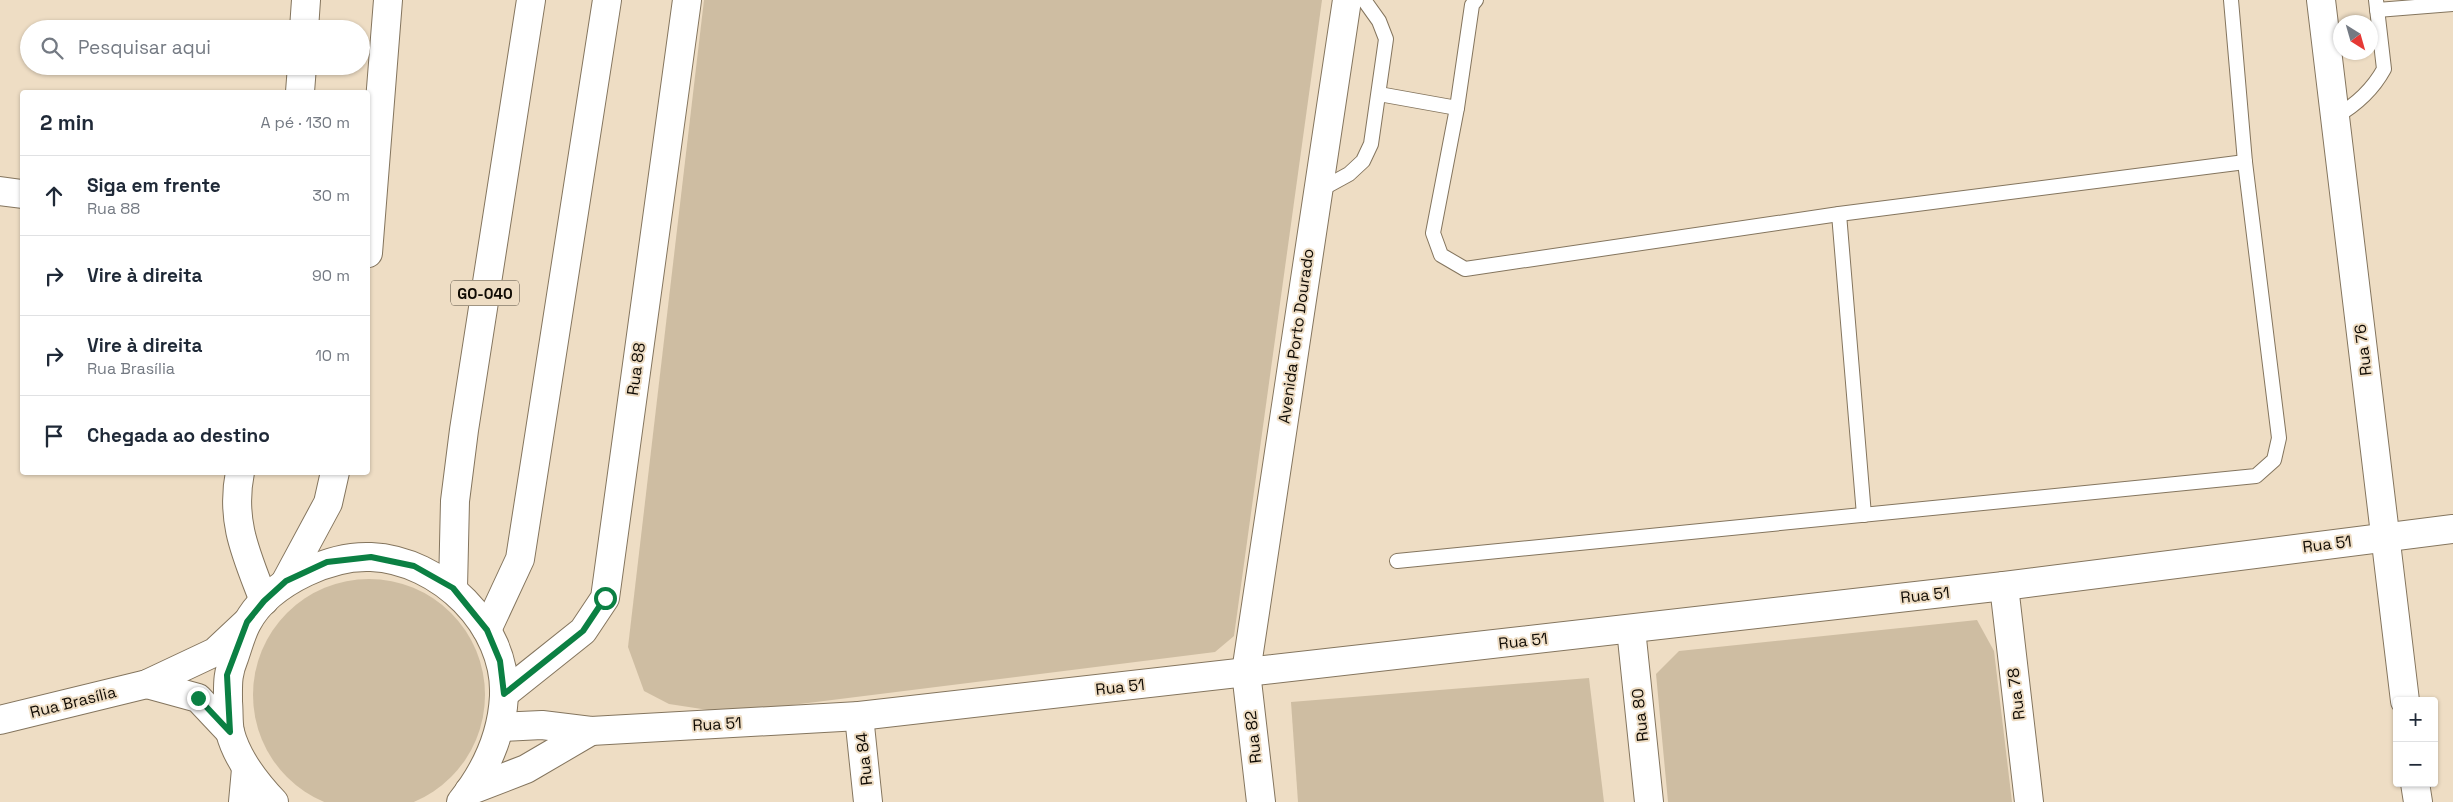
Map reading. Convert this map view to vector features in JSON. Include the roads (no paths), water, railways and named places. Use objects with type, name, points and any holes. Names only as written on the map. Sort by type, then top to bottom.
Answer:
[{"type":"street","points":[[305,20],[306,0]]},
{"type":"street","points":[[370,227],[388,0]]},
{"type":"street","name":"GO-040","points":[[453,588],[455,501],[464,430],[531,0]]},
{"type":"street","points":[[487,630],[520,559],[607,0]]},
{"type":"street","name":"Rua 88","points":[[504,694],[583,631],[605,598],[687,0]]},
{"type":"street","name":"Avenida Porto Dourado","points":[[1246,672],[1347,0]]},
{"type":"street","name":"Rua 76","points":[[2321,0],[2405,697]]},
{"type":"street","points":[[300,90],[301,75]]},
{"type":"street","points":[[0,191],[20,194]]},
{"type":"street","points":[[239,475],[236,520],[245,551],[264,601]]},
{"type":"street","points":[[286,581],[328,503],[334,475]]},
{"type":"street","name":"Rua 51","points":[[500,727],[542,725],[591,731],[859,716],[2004,586],[2453,529]]},
{"type":"street","points":[[273,802],[246,770],[230,732],[227,675],[247,622],[264,601],[286,581],[327,562],[371,557],[414,566],[453,588],[487,630],[500,661],[504,694],[500,727],[494,747],[465,797]]},
{"type":"street","name":"Rua 78","points":[[2004,586],[2029,802]]},
{"type":"street","name":"Rua Brasília","points":[[0,720],[147,684],[214,652],[247,622]]},
{"type":"street","name":"Rua 80","points":[[1631,629],[1649,802]]},
{"type":"street","name":"Rua 82","points":[[1246,672],[1260,802]]},
{"type":"street","name":"Rua Brasília","points":[[147,684],[198,698],[230,732]]},
{"type":"street","name":"Rua 84","points":[[859,716],[868,802]]},
{"type":"street","name":"Rua 51","points":[[465,797],[526,769],[591,731]]},
{"type":"street","points":[[243,802],[246,770]]},
{"type":"street","points":[[2416,787],[2418,802]]},
{"type":"lane","points":[[1318,191],[1348,174],[1363,161],[1372,144],[1386,39],[1379,21],[1364,0]]},
{"type":"lane","points":[[1476,0],[1472,5],[1457,108],[1433,233],[1441,255],[1465,269],[1839,214],[2245,162]]},
{"type":"lane","points":[[1397,561],[2256,476],[2274,460],[2279,438],[2245,162],[2231,0]]},
{"type":"lane","points":[[2335,118],[2353,107],[2368,92],[2384,69],[2376,5],[2453,4]]},
{"type":"lane","points":[[1379,94],[1457,108]]},
{"type":"lane","points":[[1839,214],[1864,515]]}]
